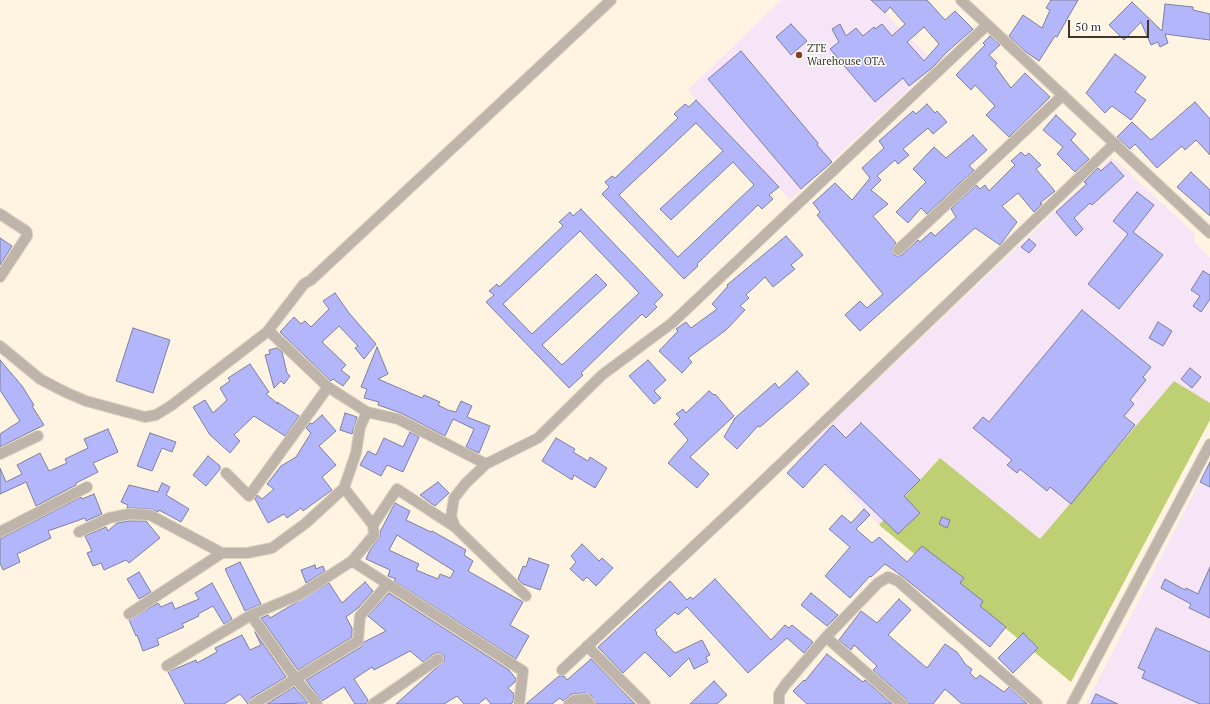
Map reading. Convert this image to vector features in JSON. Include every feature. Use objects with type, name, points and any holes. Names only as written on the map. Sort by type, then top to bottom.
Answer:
[{"type":"street","points":[[0,346],[40,379],[65,392],[86,401],[145,417],[156,416],[267,332],[304,284],[311,280],[611,0]]},
{"type":"street","points":[[961,0],[1210,233]]},
{"type":"street","points":[[455,527],[451,516],[454,498],[466,483],[486,464],[538,438],[602,375],[672,323],[987,25]]},
{"type":"street","points":[[898,250],[1063,95]]},
{"type":"street","points":[[562,670],[742,501],[1115,143]]},
{"type":"street","points":[[0,214],[26,231],[27,236],[0,276]]},
{"type":"street","points":[[267,332],[271,333],[328,388],[367,412],[398,419],[486,464]]},
{"type":"street","points":[[226,473],[249,496],[328,388]]},
{"type":"street","points":[[80,532],[109,518],[129,514],[150,515],[222,553],[247,553],[272,548],[306,523],[344,488],[356,453],[360,427],[367,412]]},
{"type":"street","points":[[0,454],[38,436]]},
{"type":"street","points":[[1072,704],[1210,444]]},
{"type":"street","points":[[0,532],[87,487]]},
{"type":"street","points":[[166,666],[251,615],[299,595],[352,560],[374,535],[373,525],[344,488]]},
{"type":"street","points":[[373,525],[397,488],[455,527],[526,596]]},
{"type":"street","points":[[129,614],[222,553]]},
{"type":"street","points":[[352,560],[523,671],[519,693],[519,704]]},
{"type":"street","points":[[779,704],[779,694],[781,689],[826,637],[881,580],[892,577],[1037,704]]},
{"type":"street","points":[[254,704],[358,641],[360,616],[387,584]]},
{"type":"street","points":[[251,615],[296,679],[317,704]]},
{"type":"street","points":[[826,637],[902,704]]},
{"type":"street","points":[[587,646],[645,704]]},
{"type":"street","points":[[373,704],[438,659]]},
{"type":"street","points":[[511,704],[519,693]]},
{"type":"street","points":[[569,704],[575,700],[586,699],[590,704]]},
{"type":"shaded area","points":[[781,0],[872,0],[936,64],[790,200],[688,90]]},
{"type":"shaded area","points":[[1112,157],[1194,233],[1195,242],[1210,258],[1210,403],[1174,381],[1040,540],[940,458],[879,525],[807,447]]},
{"type":"shaded area","points":[[1210,461],[1210,704],[1086,704]]},
{"type":"green space","points":[[1174,381],[1210,403],[1210,420],[1071,682],[879,525],[940,458],[1040,539]]},
{"type":"building","points":[[871,0],[927,0],[945,20],[955,11],[973,29],[947,52],[932,68],[909,86],[903,78],[875,102],[830,49],[839,42],[832,29],[840,24],[846,36],[856,28],[863,36],[874,27],[875,29],[882,24],[892,36],[905,24],[890,7],[885,13]],"holes":[[[924,27],[939,44],[924,61],[907,42]]]},
{"type":"building","points":[[1051,0],[1078,0],[1057,37],[1055,36],[1039,61],[1026,52],[1009,36],[1023,15],[1042,28],[1050,10],[1046,8]]},
{"type":"building","points":[[1132,2],[1162,31],[1165,4],[1193,7],[1193,10],[1210,14],[1210,40],[1165,34],[1168,43],[1160,47],[1158,42],[1151,45],[1141,22],[1124,40],[1109,25]]},
{"type":"building","points":[[791,24],[807,41],[791,55],[776,37]]},
{"type":"building","points":[[990,36],[1000,45],[989,55],[997,63],[995,66],[1011,88],[1025,73],[1050,97],[1009,137],[986,115],[995,106],[975,85],[971,90],[956,75],[985,45],[983,43]]},
{"type":"building","points":[[741,51],[818,143],[817,145],[832,162],[801,189],[708,79]]},
{"type":"building","points":[[1115,54],[1146,77],[1135,92],[1146,100],[1131,120],[1112,106],[1105,113],[1086,93]]},
{"type":"building","points":[[696,100],[779,187],[769,195],[773,199],[762,209],[758,205],[697,264],[698,266],[684,279],[602,194],[609,187],[605,182],[612,176],[615,178],[678,118],[674,114],[685,104],[689,107]],"holes":[[[696,123],[723,151],[660,209],[671,220],[733,162],[754,185],[678,257],[619,195]]]},
{"type":"building","points":[[1195,102],[1210,119],[1210,155],[1196,140],[1185,150],[1182,146],[1157,168],[1135,144],[1130,149],[1117,137],[1132,122],[1151,140]]},
{"type":"building","points":[[927,104],[935,113],[937,111],[947,122],[933,134],[928,128],[903,149],[909,155],[898,164],[895,160],[877,176],[881,180],[871,190],[888,204],[873,216],[896,243],[892,249],[894,255],[902,255],[918,240],[920,242],[931,232],[935,236],[956,217],[951,209],[976,185],[980,189],[985,185],[989,191],[1015,165],[1011,161],[1021,152],[1025,156],[1029,153],[1041,165],[1036,169],[1055,191],[1040,203],[1042,204],[1034,212],[1018,193],[1002,206],[1017,222],[1000,245],[975,228],[860,331],[845,315],[860,301],[867,308],[883,294],[817,215],[820,212],[813,203],[835,183],[852,200],[870,178],[862,168],[884,148],[879,141],[913,111],[916,114]]},
{"type":"building","points":[[1056,115],[1076,134],[1071,140],[1089,159],[1075,172],[1057,154],[1063,147],[1043,130]]},
{"type":"building","points":[[973,135],[987,150],[969,166],[974,170],[927,214],[921,208],[908,223],[896,212],[926,182],[913,169],[934,147],[946,158]]},
{"type":"building","points":[[1111,162],[1124,176],[1092,205],[1090,203],[1074,218],[1083,229],[1076,236],[1056,212],[1087,184],[1084,182],[1098,168],[1101,171]]},
{"type":"building","points":[[1191,172],[1210,190],[1210,216],[1177,187]]},
{"type":"building","points":[[1137,192],[1154,205],[1133,232],[1163,255],[1119,309],[1088,284],[1128,234],[1113,221]]},
{"type":"building","points":[[581,209],[663,295],[654,304],[657,307],[646,318],[642,314],[581,373],[583,375],[569,388],[486,302],[494,295],[489,291],[497,284],[499,287],[563,226],[559,222],[570,212],[573,216]],"holes":[[[580,231],[639,293],[562,365],[542,345],[607,285],[596,274],[532,334],[503,304]]]},
{"type":"building","points":[[786,236],[803,255],[791,265],[795,269],[773,287],[765,277],[746,295],[749,298],[740,306],[745,310],[726,330],[688,358],[692,362],[682,373],[659,351],[678,331],[676,329],[686,322],[691,328],[717,309],[712,304],[728,286],[727,285]]},
{"type":"building","points":[[0,238],[12,246],[0,265]]},
{"type":"building","points":[[1029,239],[1036,245],[1029,253],[1021,247]]},
{"type":"building","points":[[1203,271],[1210,275],[1210,299],[1201,312],[1193,306],[1200,296],[1191,290]]},
{"type":"building","points":[[335,293],[349,313],[376,344],[364,359],[355,348],[358,346],[339,326],[322,342],[346,365],[341,370],[350,377],[343,386],[333,379],[331,381],[280,332],[294,317],[301,324],[305,321],[311,327],[329,309],[323,301]]},
{"type":"building","points":[[1082,310],[1151,367],[1143,377],[1146,380],[1130,400],[1134,404],[1124,416],[1135,425],[1071,504],[1050,487],[1047,491],[1020,469],[1017,473],[1007,465],[1012,460],[973,428],[983,417],[989,422]]},
{"type":"building","points":[[1158,322],[1172,331],[1163,346],[1149,338]]},
{"type":"building","points":[[133,328],[170,340],[153,393],[116,381]]},
{"type":"building","points":[[377,347],[388,374],[378,379],[422,398],[424,395],[440,402],[438,405],[448,410],[456,412],[461,401],[472,406],[467,417],[490,426],[479,453],[466,447],[474,429],[453,419],[445,436],[401,413],[378,405],[379,402],[364,398],[367,389],[361,387]]},
{"type":"building","points":[[277,348],[282,352],[287,373],[290,376],[284,384],[281,381],[274,388],[265,355],[270,354],[269,350]]},
{"type":"building","points":[[0,360],[22,386],[44,425],[0,447],[0,434],[20,421],[0,390]]},
{"type":"building","points":[[648,360],[666,380],[654,391],[661,398],[654,404],[629,376]]},
{"type":"building","points":[[250,364],[269,392],[266,394],[278,404],[277,402],[299,416],[285,436],[254,416],[234,435],[240,441],[230,453],[210,435],[193,407],[205,400],[213,413],[227,400],[220,388],[230,381],[228,378]]},
{"type":"building","points":[[1190,368],[1201,377],[1192,388],[1181,379]]},
{"type":"building","points":[[797,371],[809,384],[796,396],[760,427],[758,426],[737,449],[724,437],[735,418],[775,383],[779,388]]},
{"type":"building","points":[[709,391],[714,395],[715,394],[734,416],[690,457],[709,474],[697,488],[668,463],[688,440],[674,424],[680,418],[676,414],[683,409],[686,413]]},
{"type":"building","points":[[345,413],[357,417],[352,434],[340,430]]},
{"type":"building","points":[[322,415],[336,431],[319,446],[336,465],[322,477],[332,490],[303,511],[301,508],[287,518],[284,514],[268,523],[255,499],[257,495],[262,499],[274,489],[267,484],[281,466],[296,457],[311,433],[306,428],[310,423],[312,424]]},
{"type":"building","points":[[861,423],[920,480],[904,496],[920,513],[898,534],[825,464],[803,488],[787,473],[833,425],[846,438]]},
{"type":"building","points":[[108,429],[118,452],[93,463],[98,472],[36,506],[26,482],[0,494],[0,468],[6,482],[22,474],[17,465],[40,453],[49,471],[67,463],[65,459],[88,448],[84,439]]},
{"type":"building","points":[[410,432],[419,437],[403,472],[387,465],[381,476],[360,465],[368,451],[376,455],[384,438],[403,447]]},
{"type":"building","points":[[150,433],[176,442],[172,452],[162,448],[152,471],[137,466]]},
{"type":"building","points":[[556,438],[575,449],[573,452],[588,461],[590,457],[607,468],[595,488],[574,475],[572,480],[542,461]]},
{"type":"building","points":[[208,456],[220,466],[220,469],[206,486],[193,475]]},
{"type":"building","points":[[1210,462],[1210,487],[1200,482]]},
{"type":"building","points":[[438,482],[449,493],[435,506],[420,495]]},
{"type":"building","points":[[162,483],[170,487],[166,495],[189,509],[181,522],[159,510],[158,512],[150,509],[127,508],[128,505],[121,502],[129,485],[158,492]]},
{"type":"building","points":[[94,494],[102,514],[86,521],[85,518],[48,531],[51,538],[17,554],[20,562],[3,570],[0,563],[0,539],[81,497],[82,499]]},
{"type":"building","points":[[395,503],[410,511],[406,520],[431,532],[432,531],[466,550],[464,555],[473,561],[468,571],[523,602],[510,625],[529,636],[516,659],[394,581],[396,579],[388,576],[390,570],[366,559],[370,550],[380,537],[380,532]],"holes":[[[397,535],[454,571],[450,578],[440,574],[438,579],[416,570],[419,564],[389,550]]]},
{"type":"building","points":[[864,509],[870,515],[856,529],[872,543],[879,537],[907,562],[922,546],[964,578],[960,583],[983,601],[980,606],[1006,627],[990,647],[885,564],[871,577],[870,576],[850,598],[825,576],[850,547],[829,529],[842,515],[851,523]]},
{"type":"building","points":[[942,517],[950,520],[947,528],[939,524]]},
{"type":"building","points":[[146,521],[160,538],[129,563],[126,560],[104,570],[101,563],[93,566],[87,553],[92,551],[85,536],[106,527],[108,531],[117,523]]},
{"type":"building","points":[[582,544],[599,561],[602,558],[613,568],[596,586],[587,577],[583,581],[570,569],[576,562],[571,556]]},
{"type":"building","points":[[529,558],[549,565],[540,590],[523,584],[518,579],[523,566],[526,567]]},
{"type":"building","points":[[240,562],[261,604],[245,611],[225,569]]},
{"type":"building","points":[[315,565],[316,569],[323,566],[325,571],[306,583],[301,570]]},
{"type":"building","points":[[1210,567],[1210,618],[1189,608],[1191,604],[1161,588],[1165,579],[1185,590],[1186,588],[1198,594]]},
{"type":"building","points":[[139,572],[151,592],[139,599],[127,579]]},
{"type":"building","points":[[715,579],[771,640],[785,625],[789,628],[792,625],[813,642],[804,653],[787,638],[748,673],[687,607],[678,615],[675,612],[655,630],[657,633],[656,634],[675,653],[702,640],[710,655],[706,657],[708,662],[694,669],[689,658],[670,677],[645,652],[623,673],[598,647],[670,581],[687,600],[690,597],[693,599]]},
{"type":"building","points":[[365,582],[373,591],[358,608],[346,617],[352,628],[352,637],[298,670],[261,618],[268,615],[270,618],[329,583],[342,603]]},
{"type":"building","points":[[212,583],[232,619],[224,624],[213,606],[198,614],[199,616],[182,624],[184,627],[157,639],[159,645],[143,651],[129,620],[158,603],[161,607],[172,602],[175,609],[199,599],[195,593]]},
{"type":"building","points":[[389,593],[509,670],[516,679],[515,682],[508,688],[514,694],[513,702],[511,704],[491,704],[486,698],[478,704],[464,704],[457,696],[444,704],[396,704],[444,661],[444,656],[440,653],[435,653],[423,662],[410,651],[374,670],[372,667],[354,679],[368,700],[367,704],[355,704],[344,687],[322,701],[306,680],[361,647],[364,642],[386,631],[368,616]]},
{"type":"building","points":[[811,593],[838,615],[827,626],[801,605]]},
{"type":"building","points":[[899,599],[911,610],[888,635],[927,668],[945,644],[957,652],[966,665],[972,669],[970,673],[976,679],[980,675],[1004,692],[1009,687],[1027,704],[962,704],[945,689],[933,704],[908,704],[906,699],[873,670],[877,666],[854,645],[851,650],[839,640],[861,611],[877,623]]},
{"type":"building","points":[[1156,628],[1210,652],[1210,704],[1200,704],[1142,678],[1145,671],[1138,668]]},
{"type":"building","points":[[255,632],[286,677],[251,698],[248,704],[240,694],[224,704],[185,704],[168,672],[196,660],[197,663],[217,652],[215,648],[242,635],[250,650],[261,645]]},
{"type":"building","points":[[1023,633],[1038,648],[1013,673],[998,658]]},
{"type":"building","points":[[827,654],[863,682],[865,680],[892,704],[807,704],[793,691],[804,680],[805,681]]},
{"type":"building","points":[[591,659],[635,704],[596,704],[591,695],[585,693],[572,694],[563,701],[560,698],[552,704],[526,704],[559,676],[564,676],[567,680]]},
{"type":"building","points":[[714,681],[727,695],[717,704],[690,704]]},
{"type":"building","points":[[294,687],[308,703],[267,704]]},
{"type":"building","points":[[1096,694],[1118,704],[1091,704]]},
{"type":"place","name":"ZTE Warehouse OTA","points":[[799,55]]}]
